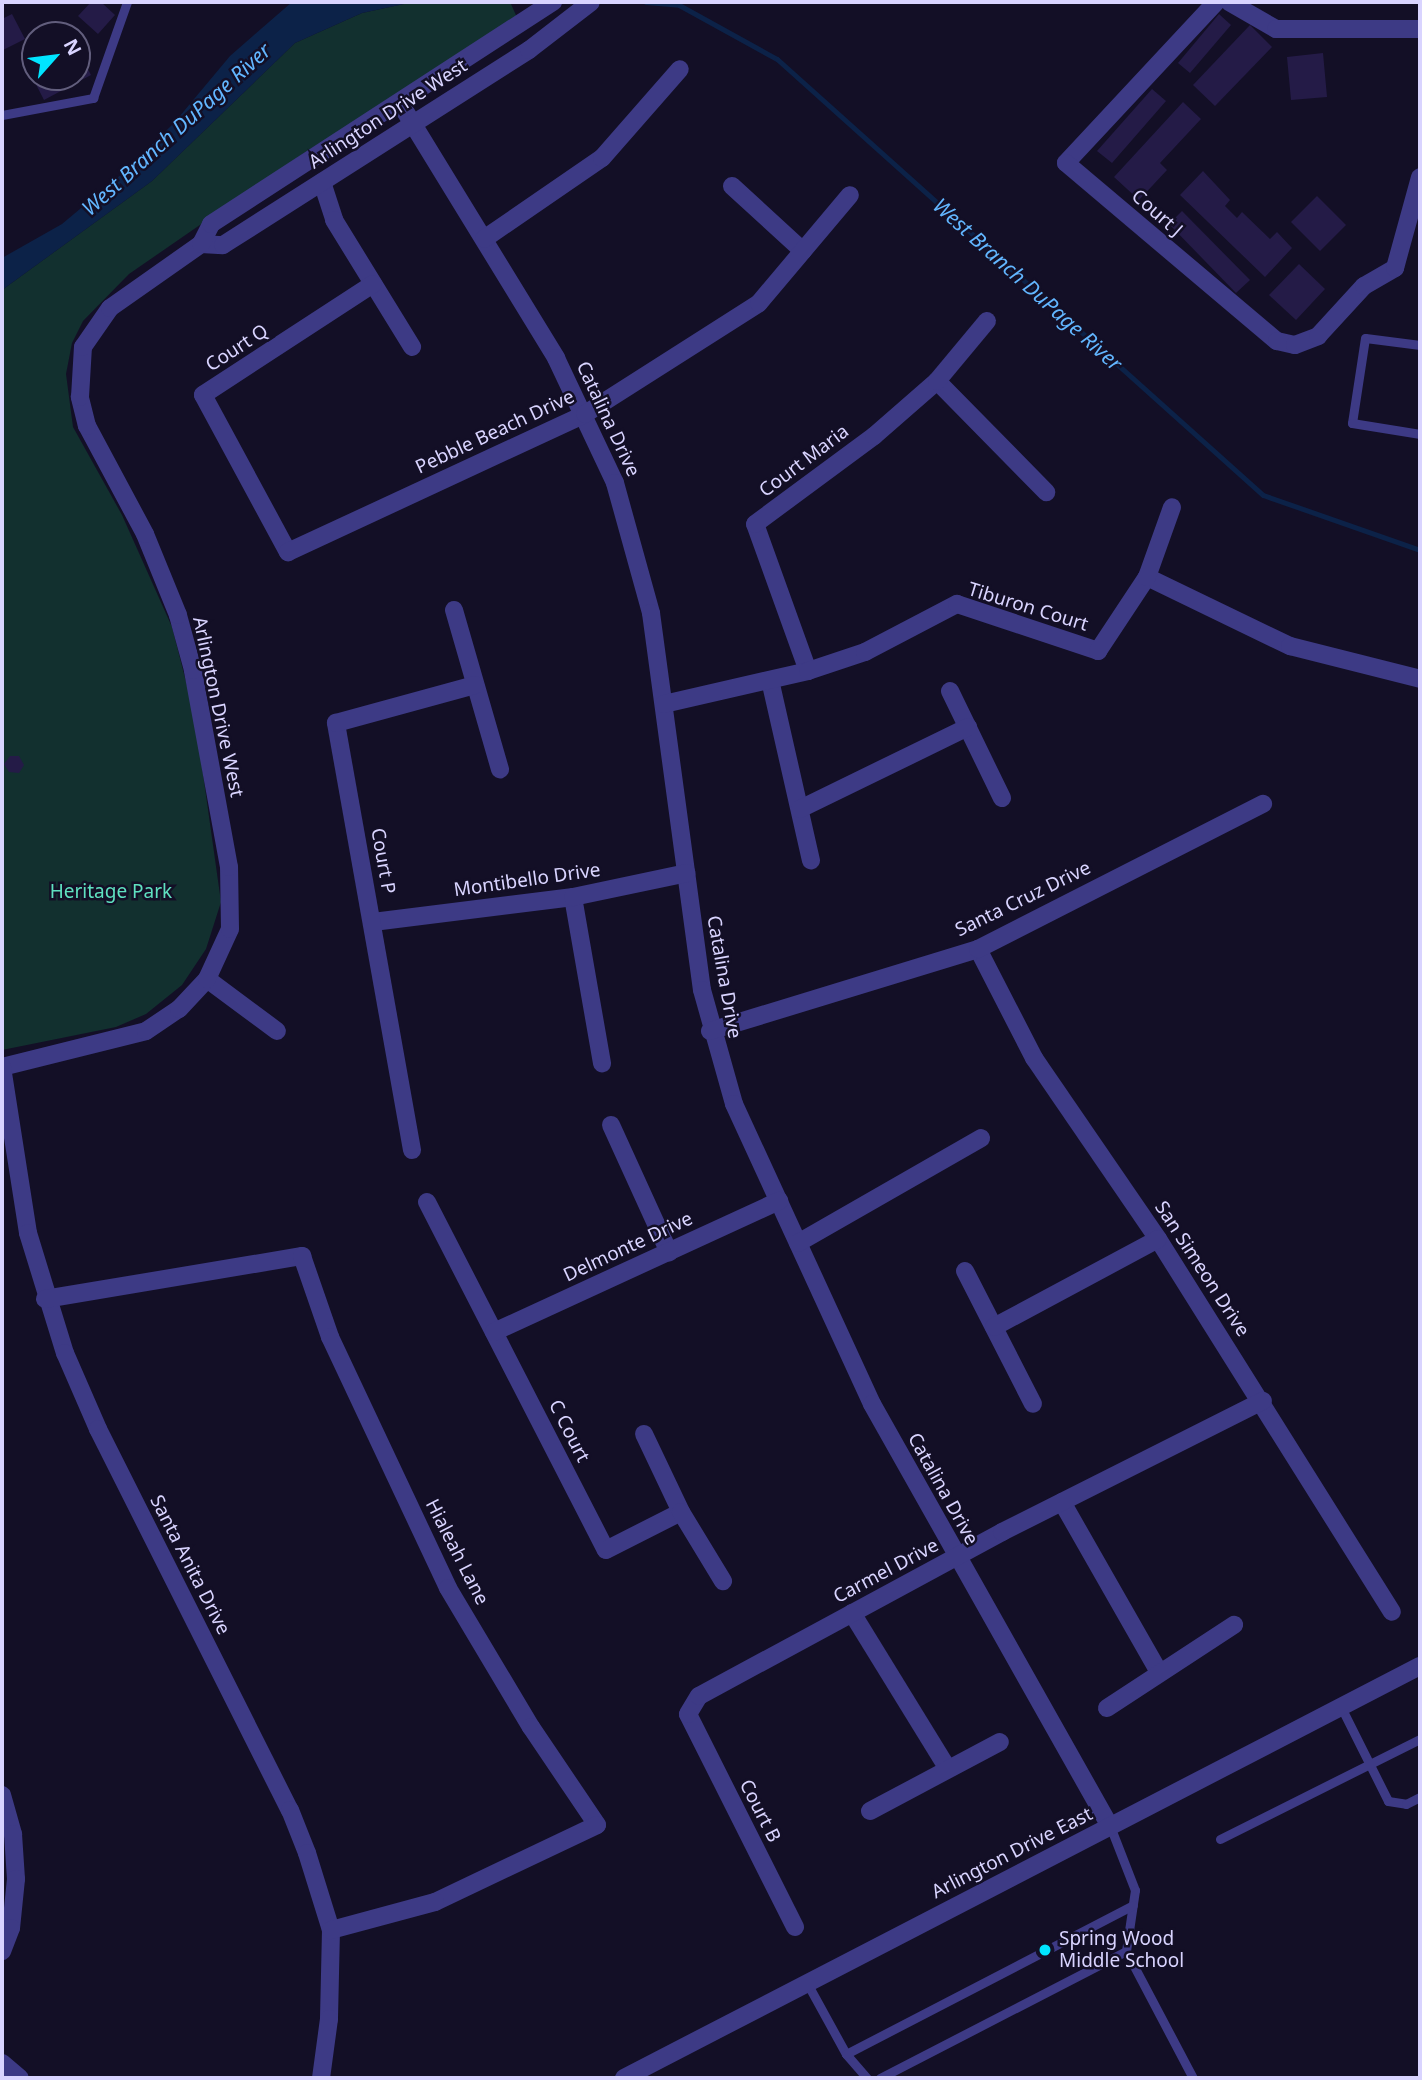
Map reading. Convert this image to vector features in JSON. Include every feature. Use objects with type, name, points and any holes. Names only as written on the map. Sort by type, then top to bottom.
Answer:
[{"type":"street","name":"Arlington Drive West","points":[[2,1067],[146,1031],[179,1009],[207,979],[230,929],[230,880],[193,670],[158,564],[87,426],[80,397],[83,347],[110,308],[201,244],[211,223],[553,2]]},
{"type":"street","name":"Arlington Drive West","points":[[201,244],[223,245],[413,124],[563,24],[591,2]]},
{"type":"street","name":"Court J","points":[[1216,2],[1066,163],[1277,341],[1295,345],[1318,336],[1364,286],[1395,268],[1420,177]]},
{"type":"street","points":[[1229,2],[1276,29],[1420,29]]},
{"type":"street","points":[[484,239],[602,158],[680,69]]},
{"type":"street","name":"Catalina Drive","points":[[400,103],[484,239],[585,414],[615,483],[636,547],[664,704],[710,1031],[727,1086],[872,1404],[1110,1826]]},
{"type":"street","points":[[322,182],[334,220],[412,347]]},
{"type":"street","points":[[732,186],[803,251]]},
{"type":"street","name":"Pebble Beach Drive","points":[[288,552],[585,414],[759,303],[850,195]]},
{"type":"street","name":"Court Q","points":[[288,552],[203,395],[373,284]]},
{"type":"street","name":"Court Maria","points":[[808,671],[755,524],[874,436],[937,381],[987,321]]},
{"type":"street","points":[[937,381],[1046,492]]},
{"type":"street","name":"Tiburon Court","points":[[664,704],[808,671],[865,652],[957,604],[1098,651],[1147,578],[1172,507]]},
{"type":"street","points":[[1147,578],[1290,646],[1420,679]]},
{"type":"street","points":[[454,610],[500,769]]},
{"type":"street","points":[[770,680],[811,860]]},
{"type":"street","name":"Court P","points":[[412,1150],[336,723],[475,685]]},
{"type":"street","points":[[950,691],[1002,798]]},
{"type":"street","points":[[800,809],[968,727]]},
{"type":"street","name":"Santa Cruz Drive","points":[[710,1031],[978,949],[1263,804]]},
{"type":"street","name":"Montibello Drive","points":[[373,922],[573,897],[687,873]]},
{"type":"street","points":[[573,897],[602,1064]]},
{"type":"street","name":"San Simeon Drive","points":[[978,949],[1034,1058],[1158,1239],[1263,1401],[1392,1612]]},
{"type":"street","points":[[207,979],[276,1031]]},
{"type":"street","name":"Santa Anita Drive","points":[[2,1067],[28,1233],[45,1299],[98,1429],[290,1810],[331,1930],[329,2019],[321,2078]]},
{"type":"street","points":[[611,1125],[669,1252]]},
{"type":"street","points":[[798,1243],[981,1138]]},
{"type":"street","name":"Delmonte Drive","points":[[494,1332],[779,1200]]},
{"type":"street","name":"C Court","points":[[427,1202],[606,1550],[681,1512]]},
{"type":"street","points":[[994,1327],[1158,1239]]},
{"type":"street","name":"Hialeah Lane","points":[[45,1299],[302,1256],[330,1337],[448,1588],[531,1727],[597,1825],[435,1902],[331,1930]]},
{"type":"street","points":[[965,1271],[1033,1404]]},
{"type":"street","name":"Carmel Drive","points":[[688,1714],[699,1696],[956,1556],[1263,1401]]},
{"type":"street","points":[[644,1434],[681,1512],[723,1581]]},
{"type":"street","points":[[1062,1502],[1159,1672]]},
{"type":"street","points":[[852,1613],[948,1769]]},
{"type":"street","points":[[1107,1708],[1234,1625]]},
{"type":"street","name":"Arlington Drive East","points":[[624,2078],[1420,1666]]},
{"type":"street","name":"Court B","points":[[688,1714],[795,1927]]},
{"type":"street","points":[[870,1811],[1000,1742]]},
{"type":"street","points":[[2,1795],[13,1834],[16,1879],[11,1928],[2,1951]]},
{"type":"street","points":[[2,2063],[20,2078]]},
{"type":"lane","points":[[2,115],[93,99],[127,2]]},
{"type":"lane","points":[[1420,345],[1365,338],[1352,423],[1420,434]]},
{"type":"lane","points":[[1341,1707],[1388,1801],[1406,1804],[1420,1797]]},
{"type":"lane","points":[[1220,1839],[1420,1740]]},
{"type":"lane","points":[[1110,1826],[1135,1890],[1126,1951],[1193,2078]]},
{"type":"lane","points":[[846,2054],[1133,1905]]},
{"type":"lane","points":[[880,2078],[1126,1951]]},
{"type":"lane","points":[[807,1983],[846,2054],[867,2078]]},
{"type":"green space","name":"Heritage Park","points":[[413,2],[511,4],[519,22],[307,151],[129,274],[83,321],[72,343],[66,374],[73,427],[122,515],[172,627],[195,717],[221,902],[206,949],[182,985],[146,1014],[116,1027],[2,1050],[2,290],[152,181],[295,43],[362,13]]},
{"type":"water","points":[[292,2],[413,2],[362,13],[295,43],[152,181],[2,290],[2,258],[62,224],[123,173],[174,123],[230,56]]},
{"type":"building","points":[[91,2],[101,2],[115,15],[98,34],[91,28],[91,21],[84,21],[78,16]]},
{"type":"building","points":[[12,14],[21,31],[21,41],[3,50],[2,19]]},
{"type":"building","points":[[1219,14],[1231,25],[1190,73],[1178,63]]},
{"type":"building","points":[[1250,25],[1272,47],[1215,106],[1193,85]]},
{"type":"building","points":[[1323,53],[1327,97],[1291,100],[1287,57]]},
{"type":"building","points":[[1152,89],[1166,101],[1112,163],[1097,151]]},
{"type":"building","points":[[39,91],[61,91],[44,100]]},
{"type":"building","points":[[1183,102],[1201,119],[1160,163],[1167,170],[1139,200],[1114,177]]},
{"type":"building","points":[[1203,171],[1230,200],[1225,206],[1237,218],[1242,212],[1270,239],[1277,232],[1292,248],[1265,277],[1180,195]]},
{"type":"building","points":[[1317,196],[1346,225],[1320,251],[1291,222]]},
{"type":"building","points":[[1182,211],[1250,280],[1236,293],[1169,224]]},
{"type":"building","points":[[1299,264],[1325,289],[1296,320],[1269,295]]},
{"type":"building","points":[[10,756],[19,756],[24,765],[19,773],[9,772],[4,764]]},
{"type":"waterway","name":"West Branch DuPage River","points":[[646,2],[679,5],[777,59],[1263,495],[1420,550]]},
{"type":"place","name":"Spring Wood Middle School","points":[[1045,1950]]}]
